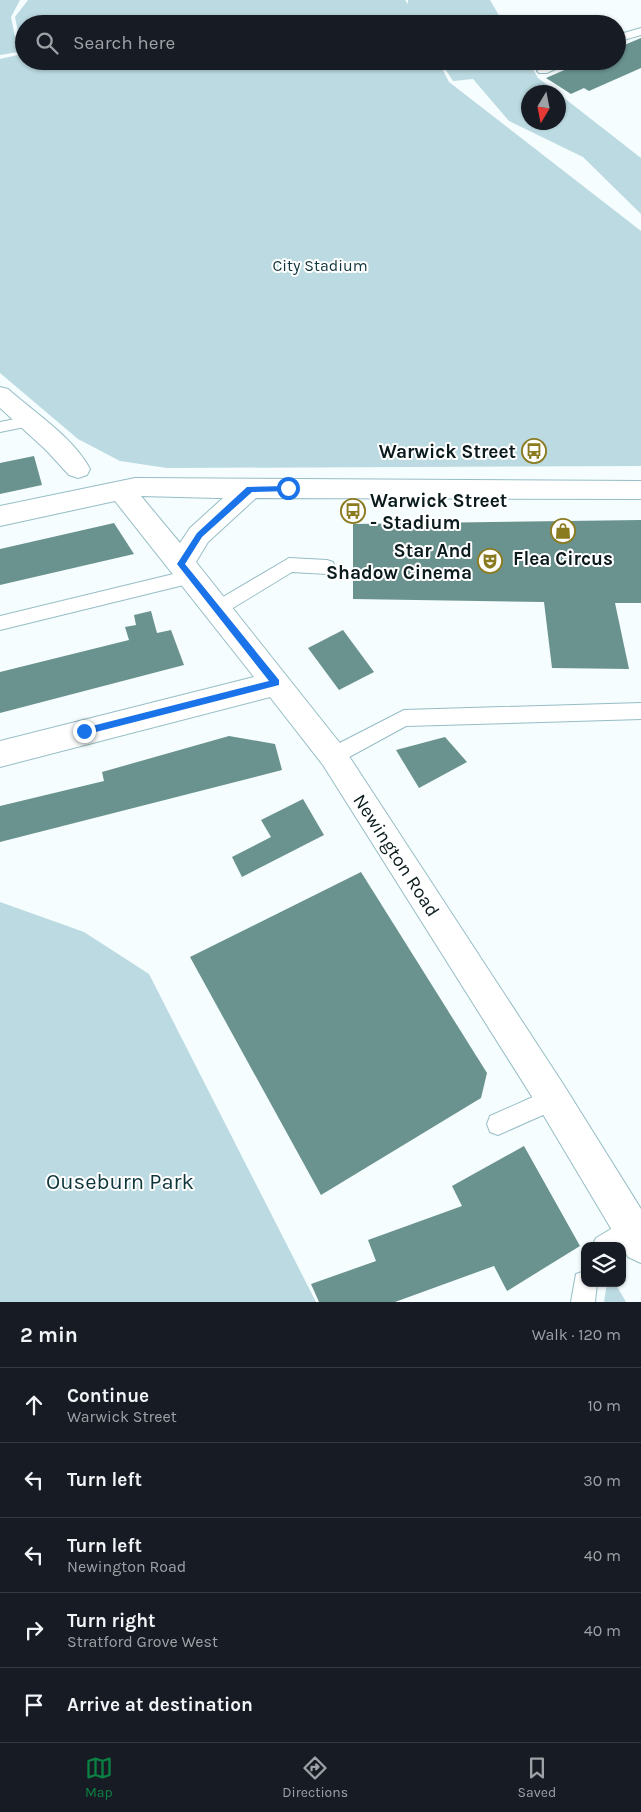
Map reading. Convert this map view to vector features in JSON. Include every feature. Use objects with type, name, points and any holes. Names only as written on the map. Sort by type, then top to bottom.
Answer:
[{"type":"street","points":[[0,394],[78,469]]},
{"type":"street","points":[[0,516],[136,487],[641,490]]},
{"type":"street","name":"Newington Road","points":[[120,489],[333,756],[634,1227]]},
{"type":"street","points":[[186,571],[199,535],[250,489]]},
{"type":"street","points":[[0,754],[276,683]]},
{"type":"lane","points":[[626,36],[641,31]]},
{"type":"lane","points":[[0,427],[30,421]]},
{"type":"lane","points":[[217,609],[289,565],[327,567]]},
{"type":"lane","points":[[0,623],[186,571]]},
{"type":"lane","points":[[333,756],[404,718],[641,711]]},
{"type":"lane","points":[[498,1124],[553,1099]]},
{"type":"lane","points":[[610,1242],[634,1227]]},
{"type":"lane","points":[[583,1302],[585,1287]]},
{"type":"green space","points":[[0,0],[20,0],[11,17],[15,37],[15,52],[0,55]]},
{"type":"green space","name":"City Stadium","points":[[28,0],[405,0],[408,4],[408,0],[490,0],[499,15],[17,15]]},
{"type":"green space","name":"City Stadium","points":[[15,56],[15,70],[443,70],[449,82],[641,231],[641,466],[167,468],[120,461],[78,439],[0,373],[0,59]]},
{"type":"green space","points":[[446,70],[533,70],[538,78],[548,85],[521,85],[521,127],[509,121],[473,79],[453,81]]},
{"type":"green space","points":[[566,99],[641,158],[641,214],[583,157],[528,130],[566,130]]},
{"type":"green space","name":"Ouseburn Park","points":[[0,902],[84,932],[149,974],[316,1302],[0,1302]]},
{"type":"green space","points":[[606,1287],[617,1287],[626,1302],[604,1302]]},
{"type":"building","points":[[641,38],[641,68],[589,91],[584,88],[571,94],[566,91],[566,85],[557,85],[546,78],[564,70],[626,70],[626,44]]},
{"type":"building","points":[[34,456],[42,485],[0,494],[0,463]]},
{"type":"building","name":"Star And Shadow Cinema","points":[[641,520],[641,603],[615,603],[629,669],[552,668],[544,602],[353,599],[353,524]]},
{"type":"building","points":[[114,523],[134,554],[0,585],[0,549]]},
{"type":"building","points":[[151,611],[157,633],[171,630],[184,665],[0,713],[0,672],[129,640],[125,627],[136,625],[134,615]]},
{"type":"building","points":[[343,630],[374,672],[339,690],[308,648]]},
{"type":"building","points":[[229,736],[275,744],[282,770],[0,842],[0,806],[104,781],[102,772]]},
{"type":"building","points":[[445,737],[467,762],[419,788],[396,750]]},
{"type":"building","points":[[303,799],[324,835],[242,877],[232,857],[271,837],[261,820]]},
{"type":"building","points":[[361,872],[487,1073],[481,1098],[321,1195],[190,957]]},
{"type":"building","points":[[524,1146],[580,1246],[507,1291],[494,1266],[395,1302],[319,1302],[311,1284],[376,1261],[368,1240],[462,1206],[452,1186]]},
{"type":"place","name":"Warwick Street","points":[[534,451]]},
{"type":"place","name":"Warwick Street - Stadium","points":[[353,511]]},
{"type":"place","name":"Flea Circus","points":[[563,531]]},
{"type":"place","name":"Star And Shadow Cinema","points":[[490,561]]},
{"type":"route","points":[[84,731],[276,683],[181,564],[199,535],[250,489],[288,488]]}]
